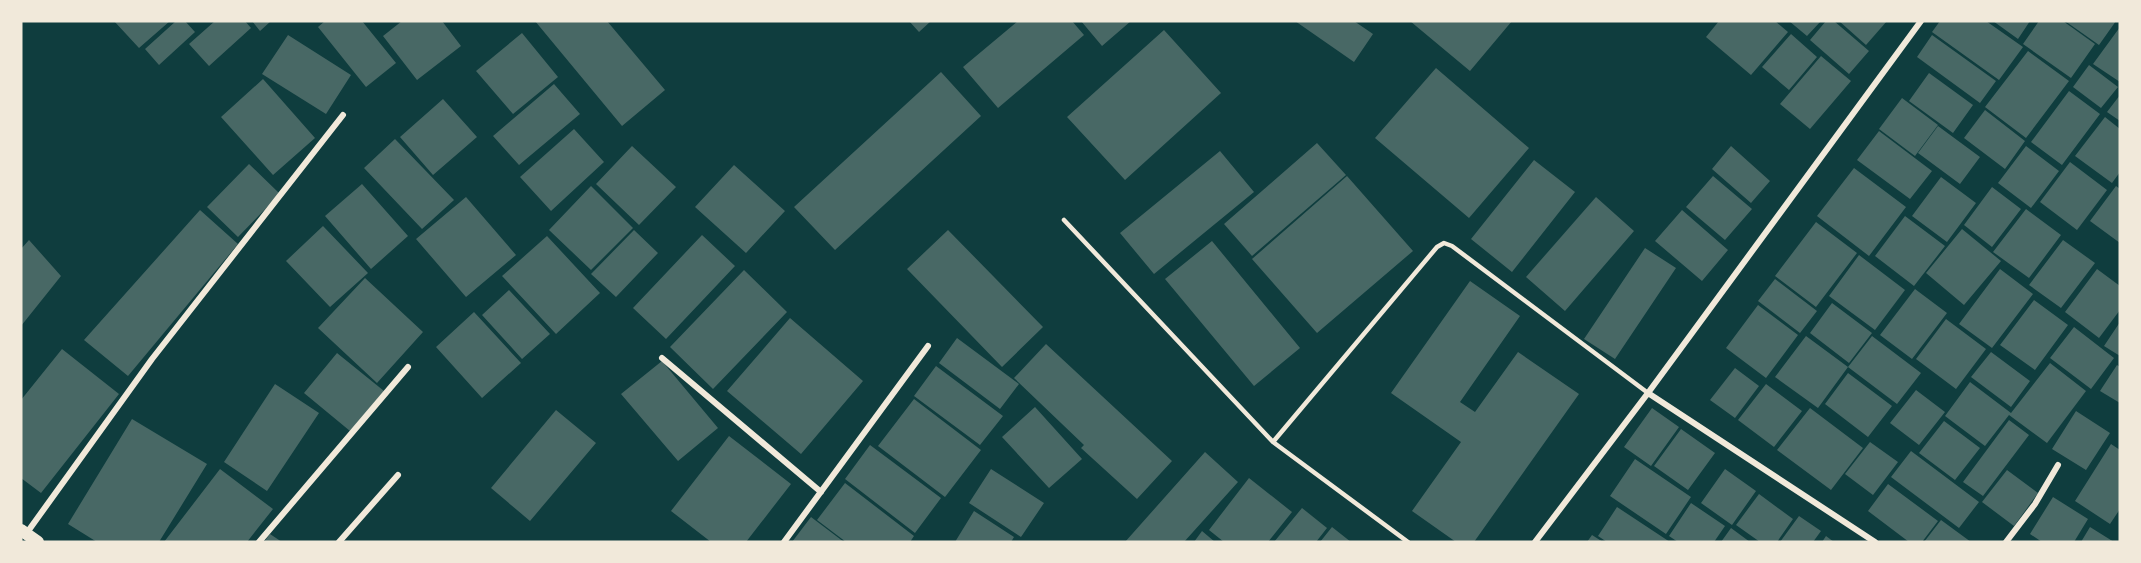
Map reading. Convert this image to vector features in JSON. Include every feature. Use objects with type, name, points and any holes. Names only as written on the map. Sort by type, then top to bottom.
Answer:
[{"type":"main road","points":[[24,532],[38,542]]},
{"type":"street","points":[[1535,542],[1648,393],[1921,21]]},
{"type":"street","points":[[24,532],[152,359],[343,115]]},
{"type":"street","points":[[784,542],[928,346]]},
{"type":"street","points":[[662,358],[821,492]]},
{"type":"street","points":[[259,542],[408,367]]},
{"type":"street","points":[[1648,393],[1875,542]]},
{"type":"street","points":[[2006,542],[2035,504],[2058,465]]},
{"type":"street","points":[[339,542],[398,475]]},
{"type":"lane","points":[[1064,220],[1273,442],[1408,542]]},
{"type":"lane","points":[[1273,442],[1437,247],[1444,243],[1452,246],[1648,393]]},
{"type":"building","points":[[114,21],[170,21],[139,48]]},
{"type":"building","points":[[176,21],[185,21],[195,32],[159,65],[145,49]]},
{"type":"building","points":[[215,21],[245,21],[251,28],[209,66],[189,44]]},
{"type":"building","points":[[252,21],[271,21],[260,31]]},
{"type":"building","points":[[325,21],[362,21],[396,63],[366,87],[318,27]]},
{"type":"building","points":[[402,21],[442,21],[461,46],[417,80],[383,36]]},
{"type":"building","points":[[535,21],[607,21],[665,90],[622,126]]},
{"type":"building","points":[[909,21],[931,21],[919,32]]},
{"type":"building","points":[[1018,21],[1072,21],[1084,35],[998,108],[963,67]]},
{"type":"building","points":[[1081,21],[1131,21],[1102,46]]},
{"type":"building","points":[[1295,21],[1354,21],[1373,34],[1354,62]]},
{"type":"building","points":[[1410,21],[1512,21],[1470,71]]},
{"type":"building","points":[[1719,21],[1775,21],[1788,32],[1751,75],[1706,37]]},
{"type":"building","points":[[1789,21],[1821,21],[1807,36]]},
{"type":"building","points":[[1826,21],[1834,21],[1869,51],[1849,74],[1810,40]]},
{"type":"building","points":[[1839,21],[1887,21],[1866,45]]},
{"type":"building","points":[[1940,21],[1986,21],[2023,47],[1999,80],[1932,32]]},
{"type":"building","points":[[1993,21],[2030,21],[2018,39]]},
{"type":"building","points":[[2039,21],[2063,21],[2095,44],[2071,78],[2023,44]]},
{"type":"building","points":[[2065,21],[2116,21],[2099,45]]},
{"type":"building","points":[[2120,27],[2120,82],[2093,64]]},
{"type":"building","points":[[1164,30],[1221,93],[1125,180],[1067,117]]},
{"type":"building","points":[[522,33],[558,77],[513,114],[476,71]]},
{"type":"building","points":[[1791,34],[1817,57],[1789,90],[1762,67]]},
{"type":"building","points":[[288,35],[351,75],[326,114],[262,74]]},
{"type":"building","points":[[1932,35],[1996,81],[1980,103],[1917,57]]},
{"type":"building","points":[[2028,51],[2069,81],[2026,138],[1985,107]]},
{"type":"building","points":[[1821,56],[1851,81],[1810,129],[1780,104]]},
{"type":"building","points":[[2089,65],[2118,87],[2101,108],[2073,87]]},
{"type":"building","points":[[1436,68],[1529,148],[1469,218],[1375,138]]},
{"type":"building","points":[[941,72],[981,116],[835,250],[794,207]]},
{"type":"building","points":[[1929,73],[1973,105],[1953,133],[1909,101]]},
{"type":"building","points":[[263,79],[315,138],[273,175],[221,117]]},
{"type":"building","points":[[554,84],[580,114],[519,165],[493,136]]},
{"type":"building","points":[[2069,91],[2100,114],[2062,165],[2031,142]]},
{"type":"building","points":[[2120,95],[2120,121],[2107,112]]},
{"type":"building","points":[[1902,98],[1938,125],[1915,156],[1879,129]]},
{"type":"building","points":[[443,99],[477,137],[433,175],[400,137]]},
{"type":"building","points":[[1985,110],[2025,141],[2005,169],[1964,138]]},
{"type":"building","points":[[2105,117],[2120,129],[2120,172],[2112,183],[2075,156]]},
{"type":"building","points":[[1938,126],[1980,157],[1960,184],[1918,153]]},
{"type":"building","points":[[574,129],[604,162],[551,211],[520,177]]},
{"type":"building","points":[[1879,131],[1932,171],[1910,199],[1857,160]]},
{"type":"building","points":[[395,139],[454,200],[422,229],[364,168]]},
{"type":"building","points":[[1317,143],[1346,175],[1252,256],[1224,224]]},
{"type":"building","points":[[632,146],[676,187],[639,225],[596,184]]},
{"type":"building","points":[[1731,146],[1770,181],[1751,203],[1712,169]]},
{"type":"building","points":[[2026,146],[2059,171],[2031,208],[1998,183]]},
{"type":"building","points":[[1220,151],[1254,192],[1154,274],[1120,233]]},
{"type":"building","points":[[1534,160],[1575,192],[1512,272],[1471,239]]},
{"type":"building","points":[[2070,162],[2107,190],[2077,230],[2040,202]]},
{"type":"building","points":[[249,164],[280,194],[238,237],[207,207]]},
{"type":"building","points":[[734,165],[785,211],[746,253],[695,207]]},
{"type":"building","points":[[1854,168],[1906,207],[1869,256],[1817,216]]},
{"type":"building","points":[[1347,176],[1413,251],[1317,333],[1252,259]]},
{"type":"building","points":[[1713,176],[1752,209],[1725,240],[1686,207]]},
{"type":"building","points":[[1941,177],[1976,203],[1947,242],[1912,216]]},
{"type":"building","points":[[362,184],[408,236],[371,269],[325,216]]},
{"type":"building","points":[[591,186],[633,228],[591,270],[549,230]]},
{"type":"building","points":[[2116,186],[2120,189],[2120,243],[2090,221]]},
{"type":"building","points":[[1992,187],[2021,209],[1992,247],[1964,225]]},
{"type":"building","points":[[466,197],[516,255],[466,297],[416,239]]},
{"type":"building","points":[[1596,197],[1634,231],[1565,311],[1526,277]]},
{"type":"building","points":[[2026,209],[2061,235],[2029,278],[1993,252]]},
{"type":"building","points":[[200,210],[238,244],[128,376],[84,340]]},
{"type":"building","points":[[1682,210],[1728,250],[1702,281],[1655,241]]},
{"type":"building","points":[[1905,216],[1945,246],[1914,286],[1875,256]]},
{"type":"building","points":[[1816,222],[1857,253],[1816,307],[1775,276]]},
{"type":"building","points":[[323,226],[368,273],[330,307],[286,261]]},
{"type":"building","points":[[1962,229],[2001,261],[1964,305],[1926,273]]},
{"type":"building","points":[[634,230],[658,253],[616,297],[591,274]]},
{"type":"building","points":[[948,230],[1043,327],[1002,367],[907,269]]},
{"type":"building","points":[[702,235],[735,266],[666,339],[633,308]]},
{"type":"building","points":[[547,236],[600,293],[556,334],[502,276]]},
{"type":"building","points":[[29,240],[61,276],[21,326],[21,249]]},
{"type":"building","points":[[2063,240],[2095,263],[2061,308],[2029,285]]},
{"type":"building","points":[[1212,241],[1300,348],[1254,386],[1165,279]]},
{"type":"building","points":[[1645,248],[1676,268],[1615,359],[1584,339]]},
{"type":"building","points":[[1859,255],[1905,290],[1875,330],[1829,296]]},
{"type":"building","points":[[2000,269],[2033,294],[1992,348],[1959,324]]},
{"type":"building","points":[[2097,269],[2120,286],[2120,310],[2099,338],[2065,312]]},
{"type":"building","points":[[744,270],[787,312],[713,389],[670,347]]},
{"type":"building","points":[[365,278],[423,332],[377,383],[318,328]]},
{"type":"building","points":[[1775,279],[1817,311],[1800,333],[1758,301]]},
{"type":"building","points":[[1470,281],[1520,316],[1460,402],[1475,412],[1518,352],[1579,394],[1474,542],[1456,542],[1412,511],[1461,442],[1391,393]]},
{"type":"building","points":[[1915,289],[1947,313],[1912,359],[1880,335]]},
{"type":"building","points":[[509,290],[550,334],[522,359],[482,315]]},
{"type":"building","points":[[2034,300],[2068,325],[2035,370],[2000,345]]},
{"type":"building","points":[[1832,303],[1872,333],[1849,363],[1810,333]]},
{"type":"building","points":[[1758,305],[1798,335],[1766,378],[1726,348]]},
{"type":"building","points":[[474,312],[521,363],[482,398],[436,347]]},
{"type":"building","points":[[790,318],[863,381],[801,454],[727,391]]},
{"type":"building","points":[[1946,319],[1986,349],[1956,389],[1916,359]]},
{"type":"building","points":[[2120,322],[2120,356],[2104,346]]},
{"type":"building","points":[[2074,327],[2114,358],[2091,389],[2050,358]]},
{"type":"building","points":[[1806,336],[1848,367],[1818,408],[1775,377]]},
{"type":"building","points":[[1872,336],[1921,373],[1897,404],[1848,367]]},
{"type":"building","points":[[957,338],[1019,384],[1000,409],[939,363]]},
{"type":"building","points":[[1046,344],[1172,461],[1137,499],[1081,448],[1084,445],[1014,378]]},
{"type":"building","points":[[62,349],[119,394],[41,493],[21,478],[21,400]]},
{"type":"building","points":[[1991,352],[2030,381],[2011,407],[1971,377]]},
{"type":"building","points":[[337,353],[384,391],[350,431],[304,393]]},
{"type":"building","points":[[662,361],[718,428],[678,461],[621,394]]},
{"type":"building","points":[[2050,363],[2086,391],[2047,443],[2009,415],[1985,446],[1945,416],[1970,382],[2011,413]]},
{"type":"building","points":[[2117,365],[2120,367],[2120,403],[2100,391]]},
{"type":"building","points":[[936,366],[1003,416],[980,445],[914,396]]},
{"type":"building","points":[[1735,368],[1759,386],[1735,418],[1710,400]]},
{"type":"building","points":[[1848,373],[1892,406],[1868,437],[1825,404]]},
{"type":"building","points":[[275,384],[319,413],[267,491],[224,462]]},
{"type":"building","points":[[1766,384],[1802,411],[1774,447],[1738,420]]},
{"type":"building","points":[[1916,390],[1945,412],[1919,445],[1890,423]]},
{"type":"building","points":[[914,399],[981,450],[945,497],[878,446]]},
{"type":"building","points":[[1035,407],[1082,459],[1049,488],[1002,437]]},
{"type":"building","points":[[1652,408],[1679,427],[1651,466],[1624,447]]},
{"type":"building","points":[[1810,408],[1863,448],[1831,490],[1777,450]]},
{"type":"building","points":[[556,410],[596,443],[530,521],[491,488]]},
{"type":"building","points":[[2076,411],[2110,433],[2086,470],[2052,449]]},
{"type":"building","points":[[132,419],[207,464],[159,542],[97,542],[68,524]]},
{"type":"building","points":[[2009,420],[2029,435],[1983,496],[1963,482]]},
{"type":"building","points":[[1944,421],[1980,448],[1955,480],[1919,453]]},
{"type":"building","points":[[1681,429],[1715,453],[1688,490],[1654,466]]},
{"type":"building","points":[[729,436],[791,484],[746,542],[711,542],[671,511]]},
{"type":"building","points":[[1870,442],[1898,462],[1873,495],[1845,474]]},
{"type":"building","points":[[2111,444],[2120,450],[2120,509],[2110,524],[2075,501]]},
{"type":"building","points":[[870,445],[941,498],[915,533],[845,479]]},
{"type":"building","points":[[1911,451],[1979,502],[1959,528],[1891,477]]},
{"type":"building","points":[[1205,452],[1238,482],[1184,542],[1125,542]]},
{"type":"building","points":[[1635,459],[1691,497],[1666,534],[1610,496]]},
{"type":"building","points":[[220,469],[273,509],[247,542],[164,542]]},
{"type":"building","points":[[991,469],[1044,503],[1021,537],[969,503]]},
{"type":"building","points":[[1725,469],[1756,491],[1732,525],[1701,503]]},
{"type":"building","points":[[2007,470],[2038,493],[2014,526],[1982,502]]},
{"type":"building","points":[[1249,478],[1292,512],[1268,542],[1224,542],[1209,530]]},
{"type":"building","points":[[845,483],[914,536],[910,542],[846,542],[817,520]]},
{"type":"building","points":[[1888,484],[1938,521],[1922,542],[1909,542],[1868,511]]},
{"type":"building","points":[[1759,494],[1793,519],[1777,542],[1760,542],[1736,525]]},
{"type":"building","points":[[2053,497],[2088,519],[2074,542],[2042,542],[2030,534]]},
{"type":"building","points":[[1691,503],[1725,526],[1714,542],[1678,542],[1669,536]]},
{"type":"building","points":[[1617,507],[1670,542],[1607,542],[1598,536]]},
{"type":"building","points":[[1302,508],[1327,528],[1316,542],[1274,542]]},
{"type":"building","points":[[974,511],[1014,537],[1011,542],[955,542]]},
{"type":"building","points":[[1799,516],[1821,531],[1813,542],[1780,542]]},
{"type":"building","points":[[811,517],[844,542],[792,542]]},
{"type":"building","points":[[1941,520],[1971,542],[1924,542]]},
{"type":"building","points":[[1332,527],[1351,542],[1320,542]]},
{"type":"building","points":[[2090,527],[2114,542],[2081,542]]},
{"type":"building","points":[[1731,528],[1750,542],[1721,542]]},
{"type":"building","points":[[1202,531],[1215,542],[1194,542]]},
{"type":"building","points":[[270,534],[282,542],[264,542]]},
{"type":"building","points":[[1592,535],[1603,542],[1587,542]]},
{"type":"building","points":[[1826,536],[1834,542],[1822,542]]}]
